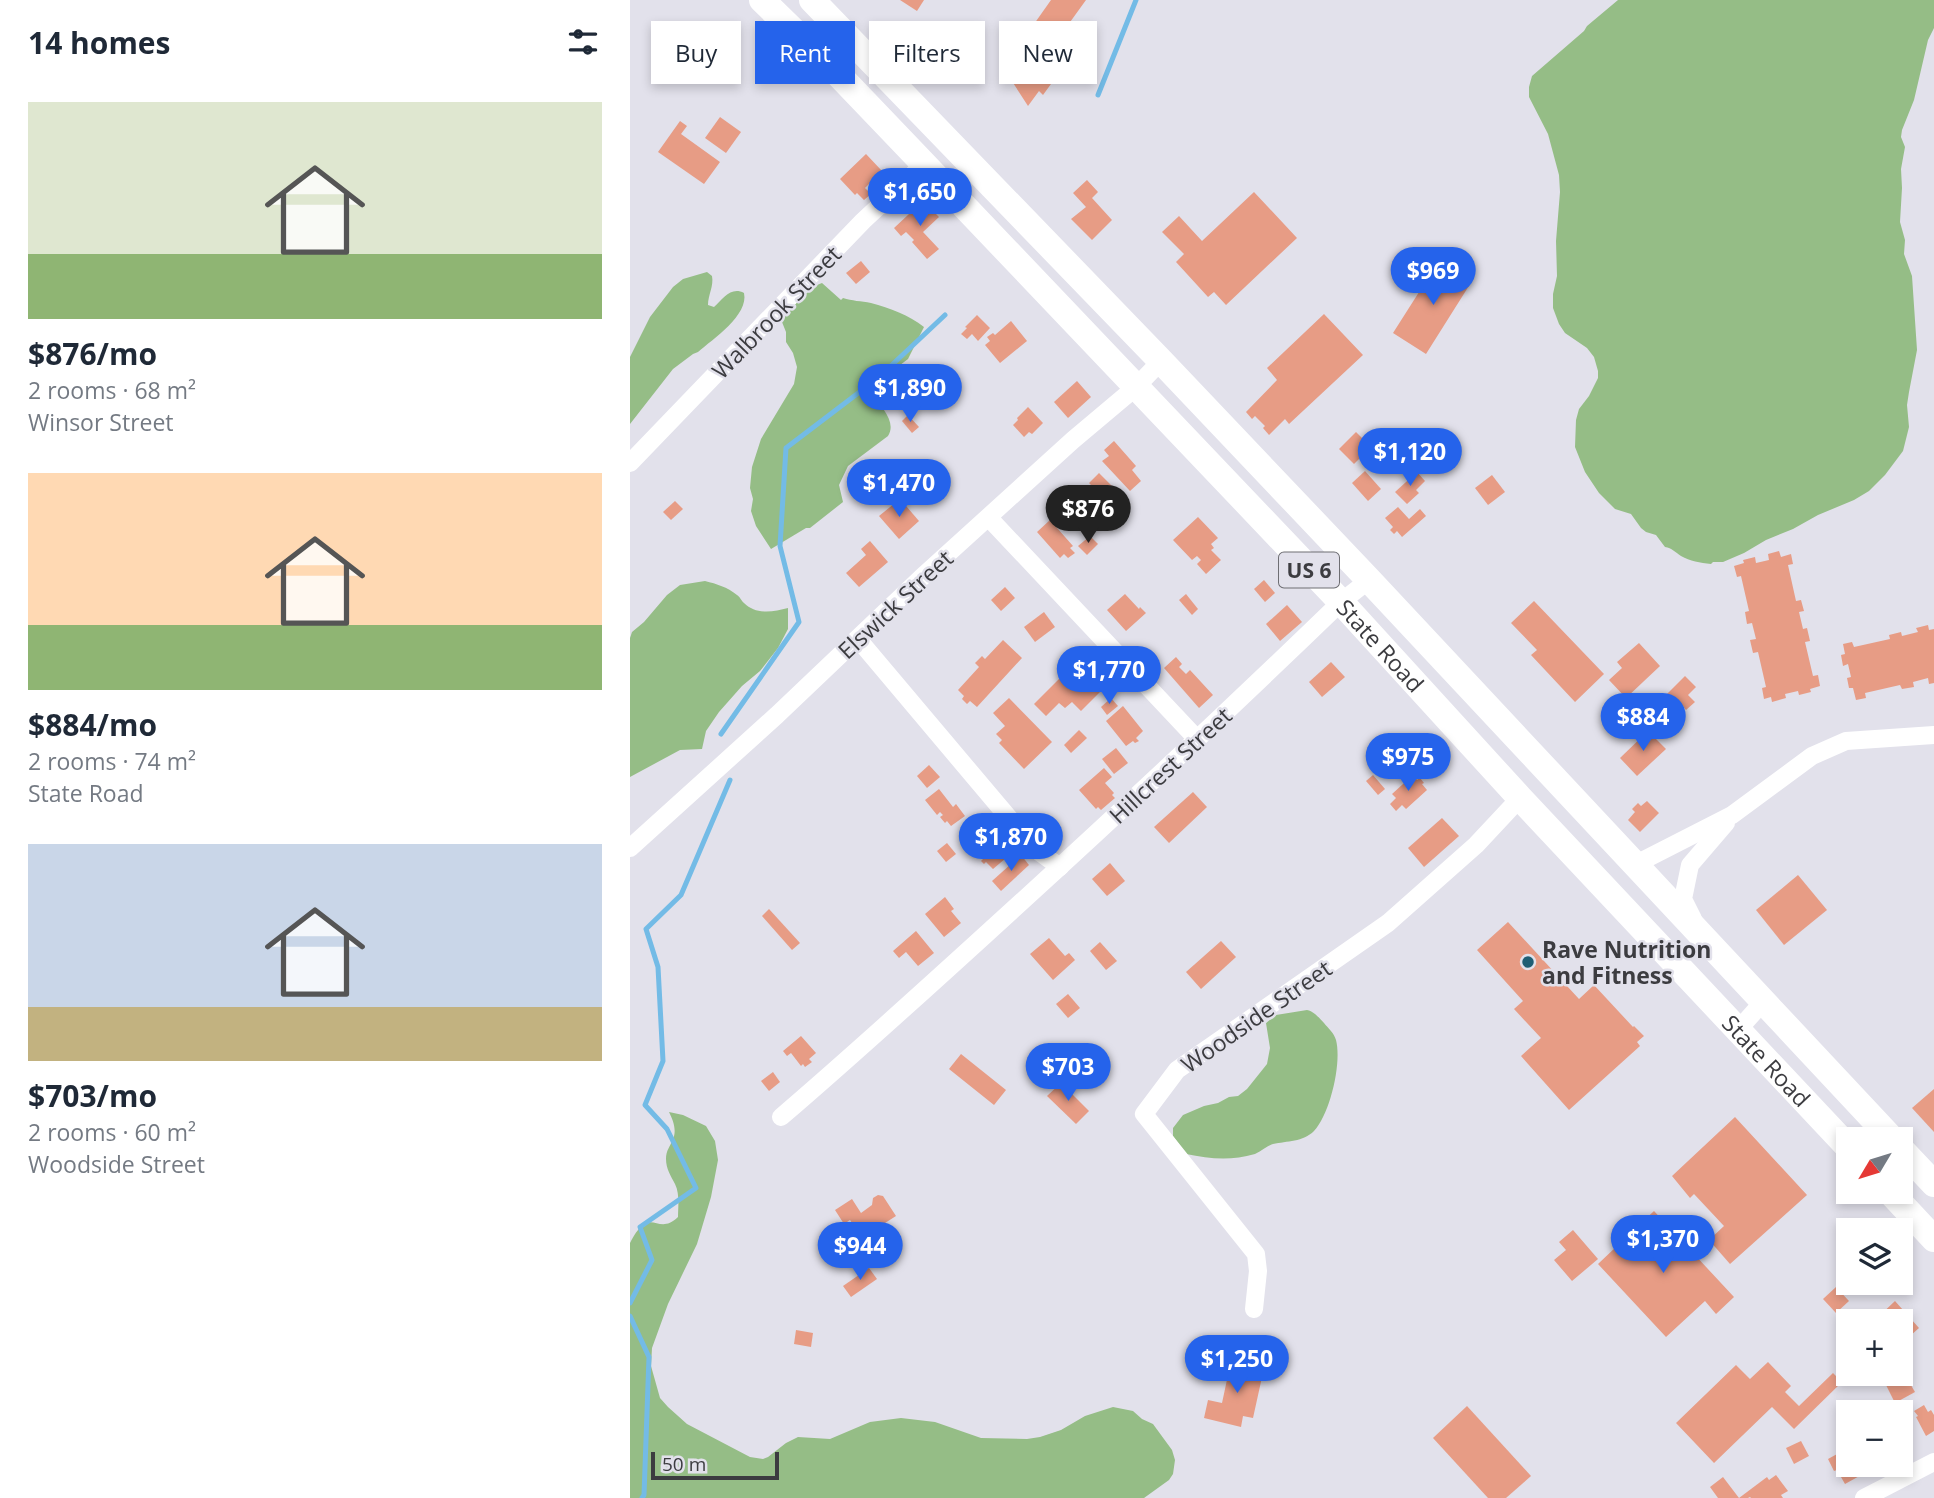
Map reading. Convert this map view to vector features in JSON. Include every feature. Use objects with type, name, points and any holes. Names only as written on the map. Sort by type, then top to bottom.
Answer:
[{"type":"main road","name":"State Road","points":[[762,0],[835,71],[1341,603],[1836,1134]]},
{"type":"main road","name":"State Road","points":[[812,0],[1369,580],[1881,1127]]},
{"type":"main road","points":[[1913,1162],[1934,1184]]},
{"type":"main road","points":[[1901,1204],[1934,1239]]},
{"type":"street","name":"Walbrook Street","points":[[630,463],[863,221],[924,164]]},
{"type":"street","name":"Elswick Street","points":[[630,848],[921,578],[1073,440],[1136,387],[1161,361]]},
{"type":"street","points":[[989,518],[1197,739]]},
{"type":"street","name":"Hillcrest Street","points":[[781,1116],[845,1063],[1369,580]]},
{"type":"street","points":[[858,639],[1035,849],[1060,867]]},
{"type":"street","points":[[1636,864],[1732,815],[1812,756],[1846,741],[1934,736]]},
{"type":"street","name":"Woodside Street","points":[[1254,1309],[1258,1271],[1256,1254],[1144,1114],[1177,1070],[1388,923],[1476,845],[1520,797]]},
{"type":"street","points":[[1699,932],[1683,899],[1690,865],[1732,815]]},
{"type":"street","points":[[1738,1030],[1763,1002]]},
{"type":"street","points":[[1864,1498],[1934,1462]]},
{"type":"green space","points":[[1618,0],[1934,0],[1934,28],[1928,40],[1914,100],[1901,137],[1905,147],[1901,169],[1900,222],[1905,240],[1904,254],[1912,276],[1917,350],[1907,405],[1909,427],[1903,451],[1869,491],[1723,562],[1707,564],[1684,558],[1665,547],[1656,535],[1641,528],[1631,514],[1615,509],[1599,493],[1585,472],[1575,447],[1579,409],[1598,378],[1598,371],[1594,357],[1587,348],[1565,333],[1553,308],[1557,276],[1559,175],[1548,134],[1529,97],[1529,87],[1532,76]]},
{"type":"green space","points":[[707,272],[712,276],[708,305],[714,307],[727,294],[739,291],[744,293],[741,310],[720,333],[673,369],[630,424],[630,357],[650,317],[673,287],[683,279]]},
{"type":"green space","points":[[822,283],[841,300],[843,298],[885,307],[906,315],[924,327],[908,359],[883,378],[872,395],[887,414],[890,431],[888,436],[848,466],[839,485],[843,502],[810,528],[771,549],[756,526],[751,511],[752,467],[761,439],[794,384],[797,367],[786,342],[782,322],[799,300]]},
{"type":"green space","points":[[705,581],[729,590],[749,607],[759,611],[788,608],[788,629],[778,648],[760,671],[742,686],[719,712],[706,731],[702,749],[680,750],[630,777],[632,632],[680,585]]},
{"type":"green space","points":[[1307,1010],[1316,1015],[1332,1033],[1337,1050],[1336,1074],[1330,1101],[1314,1131],[1300,1139],[1273,1144],[1255,1154],[1237,1158],[1220,1159],[1186,1154],[1173,1136],[1173,1128],[1183,1115],[1238,1096],[1247,1089],[1267,1064],[1270,1048],[1266,1023],[1276,1015]]},
{"type":"green space","points":[[669,1112],[683,1115],[706,1126],[715,1141],[718,1160],[711,1197],[697,1244],[668,1304],[652,1348],[651,1366],[660,1398],[687,1424],[750,1457],[763,1459],[798,1437],[830,1439],[870,1422],[901,1418],[935,1422],[981,1438],[1027,1439],[1061,1430],[1085,1416],[1113,1407],[1133,1411],[1153,1424],[1172,1450],[1175,1460],[1173,1474],[1169,1480],[1144,1498],[630,1498],[630,1243],[643,1225],[649,1222],[664,1224],[678,1217],[678,1192],[666,1163],[675,1132]]},
{"type":"building","points":[[900,0],[924,0],[917,11]]},
{"type":"building","points":[[1051,0],[1086,0],[1071,21],[1036,21]]},
{"type":"building","points":[[1014,84],[1051,84],[1043,95],[1039,91],[1028,106]]},
{"type":"building","points":[[720,117],[741,132],[726,153],[705,138]]},
{"type":"building","points":[[680,121],[687,126],[681,134],[720,162],[704,184],[658,152]]},
{"type":"building","points":[[866,154],[882,171],[865,188],[871,194],[864,200],[857,193],[855,195],[840,179]]},
{"type":"building","points":[[1087,180],[1098,192],[1092,198],[1112,220],[1092,240],[1071,219],[1086,207],[1073,193]]},
{"type":"building","points":[[1254,192],[1297,238],[1226,305],[1214,292],[1208,297],[1176,262],[1184,254],[1162,232],[1179,216],[1202,241]]},
{"type":"building","points":[[923,201],[939,217],[923,232],[939,249],[927,259],[906,232],[901,236],[894,228]]},
{"type":"building","points":[[861,261],[870,272],[856,284],[846,273]]},
{"type":"building","points":[[1443,262],[1472,281],[1426,354],[1393,333],[1435,267],[1439,269]]},
{"type":"building","points":[[1324,314],[1363,355],[1289,424],[1285,419],[1269,435],[1263,428],[1265,426],[1255,416],[1252,419],[1246,412],[1277,380],[1267,368]]},
{"type":"building","points":[[977,315],[990,328],[978,341],[972,334],[967,339],[961,334]]},
{"type":"building","points":[[1011,321],[1027,341],[1000,363],[985,345],[990,341],[987,337],[993,333],[995,335]]},
{"type":"building","points":[[1077,381],[1091,397],[1068,418],[1054,402]]},
{"type":"building","points":[[1028,407],[1043,423],[1032,434],[1029,432],[1024,437],[1013,425]]},
{"type":"building","points":[[908,415],[919,427],[912,433],[902,421]]},
{"type":"building","points":[[1356,432],[1371,447],[1354,464],[1339,449]]},
{"type":"building","points":[[1114,441],[1136,466],[1132,470],[1141,481],[1130,491],[1102,461],[1109,456],[1104,450]]},
{"type":"building","points":[[1365,471],[1381,489],[1368,501],[1352,483]]},
{"type":"building","points":[[1417,472],[1425,481],[1416,490],[1419,493],[1407,504],[1395,492]]},
{"type":"building","points":[[1099,473],[1113,487],[1106,497],[1089,483]]},
{"type":"building","points":[[1492,475],[1505,492],[1488,505],[1475,488]]},
{"type":"building","points":[[1073,489],[1098,518],[1088,527],[1083,521],[1079,525],[1059,502]]},
{"type":"building","points":[[900,499],[919,521],[899,539],[879,516]]},
{"type":"building","points":[[675,501],[683,509],[671,520],[663,512]]},
{"type":"building","points":[[1398,507],[1409,519],[1420,509],[1426,516],[1402,537],[1397,531],[1394,534],[1390,530],[1393,527],[1385,518]]},
{"type":"building","points":[[1198,517],[1218,538],[1211,544],[1214,548],[1211,550],[1221,560],[1206,574],[1197,564],[1201,560],[1197,556],[1192,560],[1173,540]]},
{"type":"building","points":[[1050,520],[1073,546],[1070,548],[1075,553],[1068,558],[1064,554],[1060,558],[1037,532]]},
{"type":"building","points":[[1090,536],[1098,544],[1087,555],[1078,546]]},
{"type":"building","points":[[870,541],[888,562],[859,587],[846,573],[866,555],[861,549]]},
{"type":"building","points":[[1779,551],[1781,557],[1791,554],[1793,564],[1788,565],[1796,601],[1801,600],[1804,611],[1799,612],[1803,629],[1807,628],[1810,641],[1805,642],[1813,676],[1818,675],[1820,686],[1799,695],[1798,691],[1785,694],[1786,698],[1772,702],[1771,697],[1764,699],[1762,688],[1766,687],[1758,652],[1753,653],[1750,640],[1756,639],[1752,623],[1747,624],[1745,612],[1749,611],[1741,576],[1737,577],[1734,566],[1755,557],[1756,563],[1769,560],[1768,554]]},
{"type":"building","points":[[1264,580],[1275,593],[1265,602],[1254,589]]},
{"type":"building","points":[[1005,587],[1015,598],[1001,611],[991,600]]},
{"type":"building","points":[[1125,594],[1146,613],[1126,631],[1107,610]]},
{"type":"building","points":[[1186,594],[1198,609],[1192,615],[1179,600]]},
{"type":"building","points":[[1534,601],[1604,674],[1575,702],[1531,655],[1537,650],[1511,623]]},
{"type":"building","points":[[1287,605],[1302,622],[1280,641],[1266,624]]},
{"type":"building","points":[[1044,612],[1055,627],[1035,642],[1024,627]]},
{"type":"building","points":[[1928,625],[1929,630],[1934,629],[1934,683],[1929,684],[1928,678],[1913,682],[1914,687],[1902,689],[1900,685],[1865,693],[1866,698],[1856,700],[1853,688],[1849,688],[1847,678],[1851,677],[1848,664],[1843,666],[1843,644],[1852,642],[1854,647],[1890,639],[1889,635],[1901,632],[1902,636],[1918,632],[1916,628]]},
{"type":"building","points":[[1003,640],[1022,658],[977,707],[970,701],[967,704],[958,690],[979,667],[975,663],[982,656],[985,659]]},
{"type":"building","points":[[1639,643],[1660,666],[1626,698],[1609,680],[1622,668],[1617,662]]},
{"type":"building","points":[[1176,657],[1182,664],[1179,667],[1186,674],[1190,670],[1213,695],[1199,708],[1164,668]]},
{"type":"building","points":[[1331,662],[1345,677],[1322,697],[1309,682]]},
{"type":"building","points":[[1073,665],[1100,692],[1081,711],[1072,702],[1065,708],[1059,703],[1046,716],[1034,704]]},
{"type":"building","points":[[1685,676],[1696,687],[1688,695],[1695,702],[1686,710],[1683,706],[1673,711],[1667,705],[1670,702],[1664,697]]},
{"type":"building","points":[[1009,698],[1052,742],[1024,769],[999,743],[1002,740],[996,734],[1005,726],[993,713]]},
{"type":"building","points":[[1111,698],[1118,706],[1107,715],[1101,707]]},
{"type":"building","points":[[1123,706],[1143,731],[1136,738],[1139,741],[1133,741],[1126,746],[1106,721]]},
{"type":"building","points":[[1079,730],[1087,738],[1071,753],[1064,745]]},
{"type":"building","points":[[1648,731],[1666,749],[1637,776],[1620,758]]},
{"type":"building","points":[[1116,748],[1128,763],[1114,774],[1102,759]]},
{"type":"building","points":[[929,765],[940,777],[927,788],[917,776]]},
{"type":"building","points":[[1104,768],[1112,777],[1105,783],[1115,798],[1101,810],[1098,807],[1096,809],[1079,790]]},
{"type":"building","points":[[1373,775],[1385,789],[1378,795],[1366,781]]},
{"type":"building","points":[[1413,775],[1417,780],[1420,778],[1427,790],[1406,809],[1402,805],[1396,811],[1390,804],[1396,798],[1392,794]]},
{"type":"building","points":[[939,789],[953,807],[956,804],[965,816],[951,826],[940,817],[943,815],[940,812],[937,815],[925,800]]},
{"type":"building","points":[[1193,792],[1207,807],[1169,843],[1154,827]]},
{"type":"building","points":[[1647,801],[1659,813],[1640,832],[1628,820],[1635,812],[1632,809],[1638,803],[1641,806]]},
{"type":"building","points":[[1442,818],[1459,836],[1424,867],[1408,848]]},
{"type":"building","points":[[987,836],[997,847],[999,845],[1002,849],[999,851],[1006,858],[993,869],[981,861],[983,859],[974,848]]},
{"type":"building","points":[[947,843],[956,854],[946,862],[937,851]]},
{"type":"building","points":[[1021,855],[1029,865],[1001,891],[992,881]]},
{"type":"building","points":[[1110,863],[1125,881],[1107,896],[1092,879]]},
{"type":"building","points":[[1798,875],[1827,910],[1784,945],[1756,910]]},
{"type":"building","points":[[945,897],[954,909],[951,911],[961,923],[944,937],[925,914]]},
{"type":"building","points":[[769,909],[800,943],[792,950],[762,916]]},
{"type":"building","points":[[1508,922],[1579,999],[1594,985],[1644,1036],[1637,1042],[1640,1046],[1569,1110],[1521,1056],[1541,1038],[1514,1009],[1523,1001],[1477,950]]},
{"type":"building","points":[[916,931],[934,953],[918,966],[906,952],[899,958],[893,951]]},
{"type":"building","points":[[1049,938],[1065,956],[1069,953],[1075,960],[1053,980],[1030,954]]},
{"type":"building","points":[[1221,941],[1236,957],[1201,989],[1186,972]]},
{"type":"building","points":[[1100,942],[1117,961],[1106,970],[1090,951]]},
{"type":"building","points":[[1068,994],[1080,1008],[1068,1018],[1056,1004]]},
{"type":"building","points":[[801,1036],[816,1053],[809,1059],[812,1062],[805,1067],[803,1064],[801,1066],[791,1053],[787,1056],[783,1051]]},
{"type":"building","points":[[961,1054],[1006,1090],[994,1105],[949,1069]]},
{"type":"building","points":[[773,1072],[780,1082],[769,1091],[761,1081]]},
{"type":"building","points":[[1061,1083],[1089,1111],[1076,1124],[1047,1096]]},
{"type":"building","points":[[1934,1089],[1934,1132],[1912,1108]]},
{"type":"building","points":[[1735,1117],[1807,1195],[1730,1264],[1709,1240],[1724,1226],[1694,1194],[1690,1198],[1672,1176]]},
{"type":"building","points":[[883,1196],[896,1216],[885,1223],[889,1228],[866,1243],[850,1220],[844,1224],[835,1210],[852,1199],[861,1213],[872,1205],[873,1198]]},
{"type":"building","points":[[1654,1211],[1734,1297],[1716,1314],[1705,1301],[1666,1337],[1598,1264]]},
{"type":"building","points":[[1573,1230],[1598,1259],[1572,1281],[1554,1260],[1566,1250],[1559,1242]]},
{"type":"building","points":[[869,1268],[877,1279],[851,1297],[843,1286]]},
{"type":"building","points":[[1836,1287],[1836,1295],[1843,1295],[1849,1301],[1840,1309],[1836,1309],[1836,1313],[1823,1299]]},
{"type":"building","points":[[1895,1301],[1902,1309],[1887,1309]]},
{"type":"building","points":[[1913,1321],[1919,1328],[1913,1333]]},
{"type":"building","points":[[796,1330],[813,1333],[811,1347],[794,1344]]},
{"type":"building","points":[[1231,1361],[1264,1368],[1253,1418],[1243,1416],[1241,1427],[1204,1418],[1208,1400],[1222,1403]]},
{"type":"building","points":[[1768,1362],[1791,1386],[1785,1392],[1799,1406],[1833,1373],[1838,1386],[1794,1429],[1772,1407],[1714,1463],[1676,1423],[1736,1365],[1750,1379]]},
{"type":"building","points":[[1886,1386],[1911,1386],[1915,1392],[1900,1400],[1894,1400]]},
{"type":"building","points":[[1924,1405],[1928,1412],[1931,1410],[1934,1415],[1934,1431],[1926,1436],[1914,1411]]},
{"type":"building","points":[[1467,1406],[1531,1476],[1506,1498],[1488,1498],[1433,1438]]},
{"type":"building","points":[[1801,1441],[1809,1456],[1794,1464],[1786,1448]]},
{"type":"building","points":[[1836,1455],[1836,1470],[1834,1471],[1828,1459]]},
{"type":"building","points":[[1776,1475],[1788,1491],[1781,1495],[1783,1498],[1739,1498],[1767,1477],[1769,1480]]},
{"type":"building","points":[[1723,1477],[1739,1498],[1718,1498],[1710,1487]]},
{"type":"building","points":[[1841,1477],[1858,1477],[1845,1484]]},
{"type":"waterway","points":[[1098,95],[1136,0]]},
{"type":"waterway","points":[[721,734],[799,622],[780,546],[786,448],[878,378],[945,315]]},
{"type":"waterway","points":[[630,1303],[652,1260],[640,1227],[696,1188],[667,1129],[645,1105],[663,1061],[658,967],[646,929],[681,895],[730,780]]},
{"type":"waterway","points":[[630,1316],[649,1357],[642,1498]]},
{"type":"place","name":"Rave Nutrition and Fitness","points":[[1528,962]]}]
